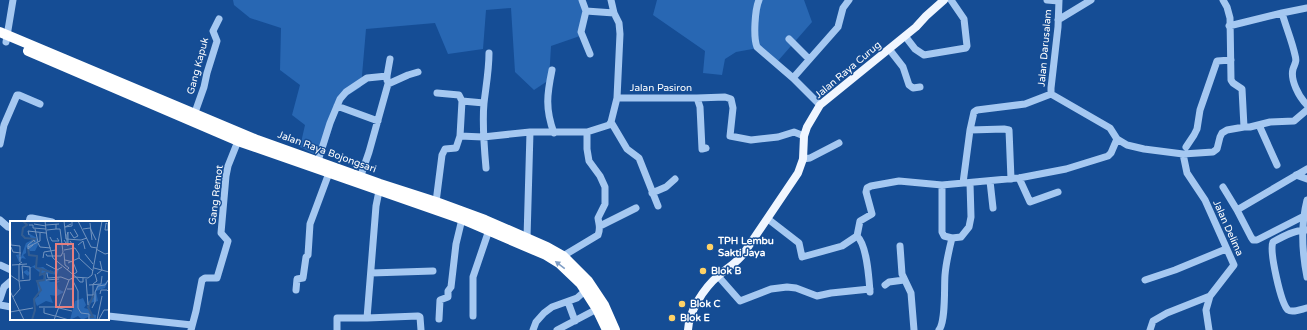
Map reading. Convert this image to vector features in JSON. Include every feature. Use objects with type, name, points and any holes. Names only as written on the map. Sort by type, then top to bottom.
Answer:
[{"type":"highway","name":"Jalan Raya Bojongsari","points":[[4,37],[193,117],[318,161],[359,180],[490,230],[546,255],[559,263],[586,290],[598,309],[607,330]]},
{"type":"highway","name":"Jalan Raya Bojongsari","points":[[193,117],[238,141],[329,173],[359,180]]},
{"type":"highway","name":"Jalan Raya Bojongsari","points":[[379,187],[436,202],[485,220],[564,256],[588,281],[604,305],[615,330]]},
{"type":"main road","name":"Jalan Raya Curug","points":[[688,330],[689,320],[708,288],[718,276],[740,259],[798,173],[803,159],[804,136],[809,121],[820,106],[906,36],[944,0]]},
{"type":"street","points":[[4,37],[13,0]]},
{"type":"street","points":[[582,0],[586,11],[580,32],[590,54]]},
{"type":"street","name":"Jalan Pasiron","points":[[611,0],[614,14],[620,28],[617,98],[611,122]]},
{"type":"street","points":[[759,0],[756,6],[756,44],[793,78],[820,106]]},
{"type":"street","points":[[793,78],[838,27],[842,8],[850,0]]},
{"type":"street","points":[[906,36],[915,49],[924,55],[966,48],[964,18],[951,0]]},
{"type":"street","points":[[1047,0],[1059,1]]},
{"type":"street","points":[[1058,20],[1091,0]]},
{"type":"street","points":[[1223,0],[1229,13],[1232,82],[1242,89],[1244,127]]},
{"type":"street","name":"Jalan Darusalam","points":[[1059,1],[1056,48],[1051,88],[1052,94],[1110,128],[1117,139],[1127,144],[1135,147],[1213,152],[1217,149],[1220,137],[1224,131],[1270,122],[1294,121],[1307,110]]},
{"type":"street","points":[[1230,26],[1307,8]]},
{"type":"street","points":[[586,11],[614,14]]},
{"type":"street","points":[[1282,13],[1295,55],[1296,62],[1293,68],[1292,80],[1307,105]]},
{"type":"street","name":"Gang Kapuk","points":[[193,117],[206,80],[217,41],[213,31],[219,19]]},
{"type":"street","points":[[789,39],[809,59]]},
{"type":"street","points":[[889,49],[903,67],[909,85],[913,88],[920,87]]},
{"type":"street","points":[[486,168],[483,137],[484,103],[488,77],[489,53]]},
{"type":"street","points":[[359,180],[378,120],[388,80],[390,59]]},
{"type":"street","points":[[1185,150],[1197,129],[1200,110],[1217,62],[1231,60]]},
{"type":"street","points":[[552,70],[547,94],[547,102],[548,114],[554,133]]},
{"type":"street","points":[[318,161],[340,98],[346,92],[367,78],[388,80],[418,72]]},
{"type":"street","points":[[436,202],[442,154],[445,150],[456,148],[460,136],[462,101],[459,95],[437,93]]},
{"type":"street","points":[[942,185],[942,232],[944,236],[952,238],[961,237],[970,227],[971,217],[967,183],[970,130],[973,114],[977,110],[1025,104],[1052,94]]},
{"type":"street","points":[[0,144],[2,124],[17,95],[40,104]]},
{"type":"street","points":[[697,98],[725,97],[731,99],[733,108],[730,136],[751,140],[778,137],[794,132],[804,136]]},
{"type":"street","name":"Jalan Pasiron","points":[[617,98],[697,98],[700,107],[702,149],[706,148]]},
{"type":"street","points":[[462,101],[484,103]]},
{"type":"street","points":[[337,106],[378,120]]},
{"type":"street","points":[[460,136],[483,137],[530,132],[587,132],[605,127],[611,122],[627,149],[639,158],[658,206]]},
{"type":"street","points":[[1259,125],[1277,165]]},
{"type":"street","points":[[970,130],[1009,130],[1011,179]]},
{"type":"street","points":[[527,238],[530,132]]},
{"type":"street","points":[[564,256],[598,234],[600,226],[598,218],[604,204],[605,187],[600,176],[589,161],[587,132]]},
{"type":"street","points":[[768,219],[796,239],[801,248],[802,257],[842,246],[857,236],[860,221],[872,214],[866,192],[867,188],[875,185],[899,181],[942,185],[1019,178],[1066,169],[1108,156],[1111,153],[1117,139]]},
{"type":"street","name":"Gang Remot","points":[[192,328],[202,280],[205,278],[217,278],[228,241],[221,233],[222,214],[228,166],[238,141]]},
{"type":"street","points":[[803,159],[810,158],[839,142]]},
{"type":"street","name":"Jalan Delima","points":[[1185,150],[1187,173],[1205,200],[1234,265],[1210,296],[1206,310],[1209,330]]},
{"type":"street","points":[[1237,210],[1307,168]]},
{"type":"street","points":[[296,290],[297,279],[304,278],[306,257],[308,256],[310,224],[329,173]]},
{"type":"street","points":[[1296,175],[1307,179]]},
{"type":"street","points":[[1019,178],[1030,202],[1058,192]]},
{"type":"street","points":[[652,193],[666,187],[675,179]]},
{"type":"street","points":[[990,181],[990,193],[993,208]]},
{"type":"street","points":[[367,318],[379,187]]},
{"type":"street","points":[[1223,187],[1253,240],[1257,240],[1305,216]]},
{"type":"street","points":[[1307,200],[1303,247],[1307,277]]},
{"type":"street","points":[[600,226],[636,208]]},
{"type":"street","points":[[29,221],[30,218],[47,221]]},
{"type":"street","points":[[439,319],[440,300],[448,297],[448,291],[451,287],[456,244],[462,219]]},
{"type":"street","points":[[0,220],[10,228]]},
{"type":"street","points":[[473,316],[473,277],[490,230]]},
{"type":"street","points":[[1305,230],[1287,235],[1273,242],[1271,250],[1280,290],[1288,310],[1292,311],[1307,308]]},
{"type":"street","points":[[718,276],[740,302],[771,290],[787,287],[796,288],[817,296],[831,293],[870,290],[863,247],[857,236]]},
{"type":"street","points":[[939,330],[943,324],[945,274],[952,238]]},
{"type":"street","points":[[900,246],[901,268],[904,280],[911,293],[914,330]]},
{"type":"street","points":[[1145,280],[1175,270],[1226,249]]},
{"type":"street","points":[[0,265],[10,270]]},
{"type":"street","points":[[371,273],[433,271]]},
{"type":"street","points":[[885,285],[889,282],[904,280]]},
{"type":"street","points":[[0,299],[4,288],[10,282]]},
{"type":"street","points":[[533,330],[536,322],[544,313],[552,307],[577,298],[586,290]]},
{"type":"street","points":[[1150,330],[1153,321],[1167,313],[1210,296]]},
{"type":"street","points":[[568,302],[575,321]]},
{"type":"street","points":[[0,305],[10,307]]},
{"type":"street","points":[[557,330],[598,309]]},
{"type":"street","points":[[109,316],[192,328]]},
{"type":"street","points":[[337,330],[336,318],[418,316],[420,317],[421,330]]},
{"type":"shaded area","points":[[233,0],[581,0],[584,10],[580,36],[551,46],[549,80],[534,90],[515,72],[511,8],[486,10],[483,49],[448,54],[435,23],[366,29],[361,87],[342,99],[322,158],[300,147],[305,125],[292,115],[300,85],[280,70],[281,28],[250,18],[234,5]]},
{"type":"shaded area","points":[[657,0],[804,0],[812,22],[777,62],[758,48],[736,52],[725,59],[722,75],[703,73],[705,51],[653,15]]},
{"type":"place","name":"TPH Lembu Sakti Jaya","points":[[710,247]]},
{"type":"place","name":"Blok B","points":[[703,271]]},
{"type":"place","name":"Blok C","points":[[682,304]]},
{"type":"place","name":"Blok E","points":[[672,318]]}]
